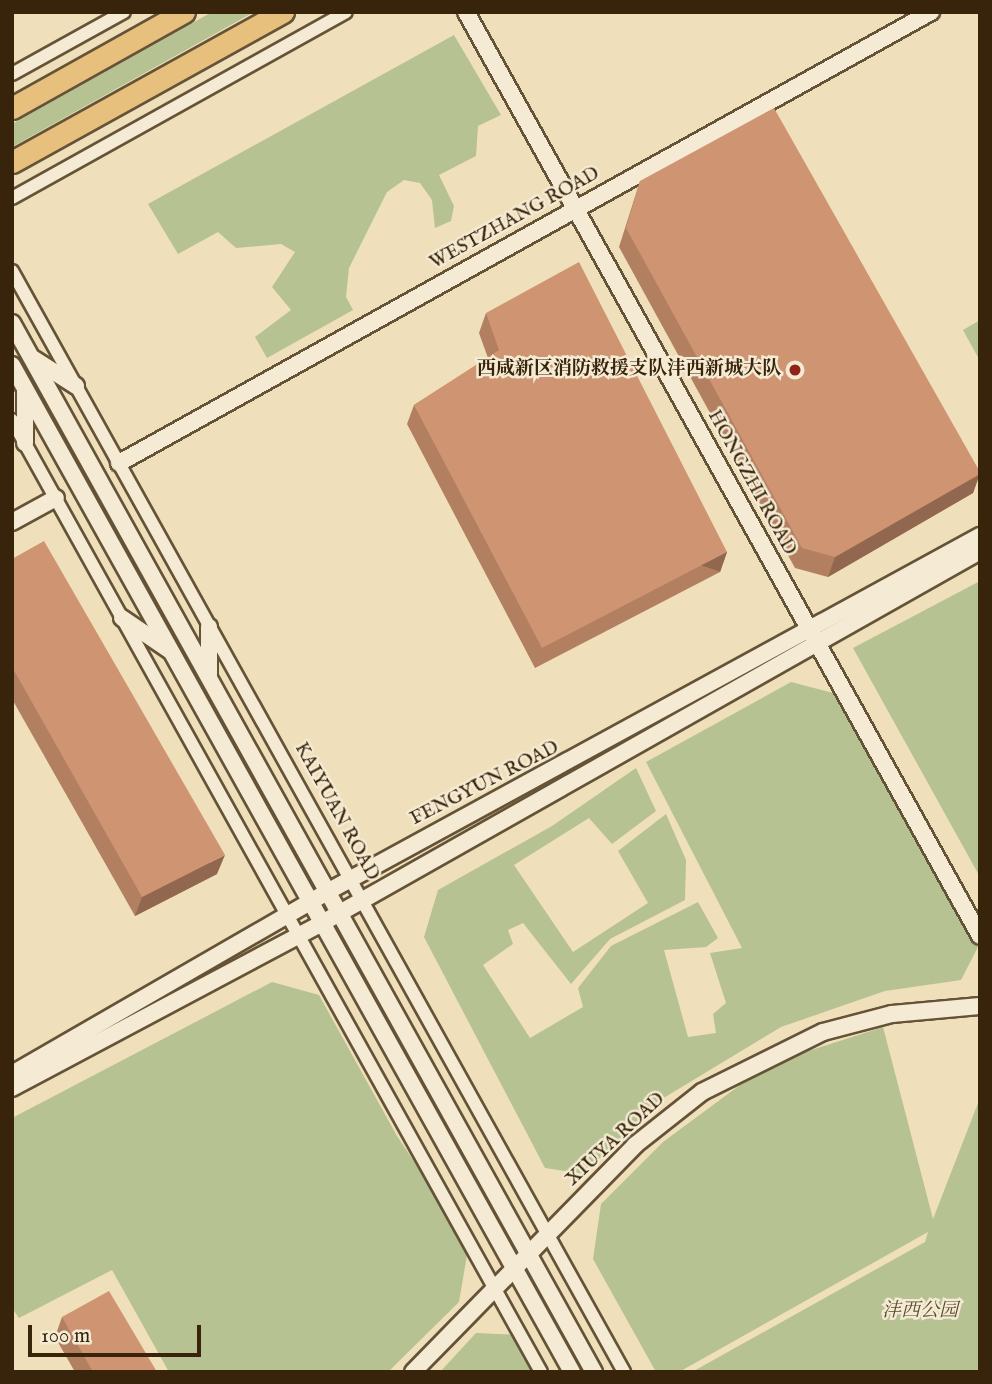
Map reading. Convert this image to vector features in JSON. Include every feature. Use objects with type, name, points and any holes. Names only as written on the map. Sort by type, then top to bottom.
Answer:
[{"type":"main road","points":[[12,108],[184,12]]},
{"type":"main road","points":[[12,162],[283,12]]},
{"type":"street","points":[[12,74],[124,12]]},
{"type":"street","points":[[12,198],[346,12]]},
{"type":"street","name":"HONGZHI ROAD","points":[[466,12],[980,936]]},
{"type":"street","name":"WESTZHANG ROAD","points":[[119,463],[931,12]]},
{"type":"street","name":"KAIYUAN ROAD","points":[[12,271],[624,1372]]},
{"type":"street","points":[[12,323],[594,1372]]},
{"type":"street","points":[[31,357],[76,386]]},
{"type":"street","points":[[12,365],[572,1372]]},
{"type":"street","points":[[25,388],[25,443]]},
{"type":"street","points":[[12,420],[541,1372]]},
{"type":"street","points":[[12,522],[56,498]]},
{"type":"street","name":"FENGYUN ROAD","points":[[12,1088],[322,923],[980,536]]},
{"type":"street","name":"FENGYUN ROAD","points":[[12,1074],[349,879],[980,551]]},
{"type":"street","points":[[122,618],[172,652]]},
{"type":"street","points":[[208,678],[209,627]]},
{"type":"street","name":"XIUYA ROAD","points":[[413,1372],[548,1233],[669,1117],[746,1066],[862,1021],[980,1006]]},
{"type":"green space","points":[[212,12],[254,12],[12,147],[12,124]]},
{"type":"green space","points":[[454,35],[501,115],[478,126],[476,156],[439,175],[454,206],[451,221],[435,228],[432,200],[420,183],[404,180],[387,192],[349,268],[346,297],[353,310],[267,358],[255,337],[291,310],[272,287],[295,252],[281,244],[236,248],[218,232],[178,254],[148,204]]},
{"type":"green space","points":[[980,320],[980,361],[963,330]]},
{"type":"green space","points":[[980,581],[980,877],[853,648]]},
{"type":"green space","points":[[791,682],[841,695],[979,945],[961,980],[885,991],[781,1027],[657,1102],[584,1174],[545,1168],[424,937],[438,890],[552,826],[636,768],[656,811],[612,844],[589,818],[514,865],[573,952],[648,903],[618,851],[666,814],[686,860],[685,900],[610,939],[571,984],[523,923],[508,930],[513,944],[483,965],[530,1038],[583,1007],[578,988],[611,946],[698,902],[718,938],[706,947],[664,950],[688,1037],[716,1033],[713,1014],[726,1003],[710,953],[742,948],[646,762]]},
{"type":"green space","points":[[272,982],[319,995],[397,1136],[469,1243],[459,1302],[388,1372],[169,1372],[112,1270],[19,1318],[12,1308],[12,1118]]},
{"type":"green space","name":"沣西公园","points":[[883,1027],[933,1219],[980,1098],[980,1372],[692,1372],[925,1242],[928,1232],[679,1372],[656,1372],[593,1259],[601,1204],[663,1142],[740,1085],[799,1054]]},
{"type":"green space","points":[[476,1333],[519,1335],[539,1372],[440,1372]]},
{"type":"building","name":"西咸新区消防救援支队沣西新城大队","points":[[774,108],[980,472],[835,557],[802,548],[626,228],[640,181]]},
{"type":"building","points":[[579,262],[727,552],[542,648],[414,405],[499,350],[486,313]]},
{"type":"building","points":[[44,541],[225,855],[142,897],[12,667],[12,559]]},
{"type":"building","points":[[109,1291],[157,1372],[93,1372],[62,1317]]},
{"type":"place","name":"西咸新区消防救援支队沣西新城大队","points":[[795,370]]}]
